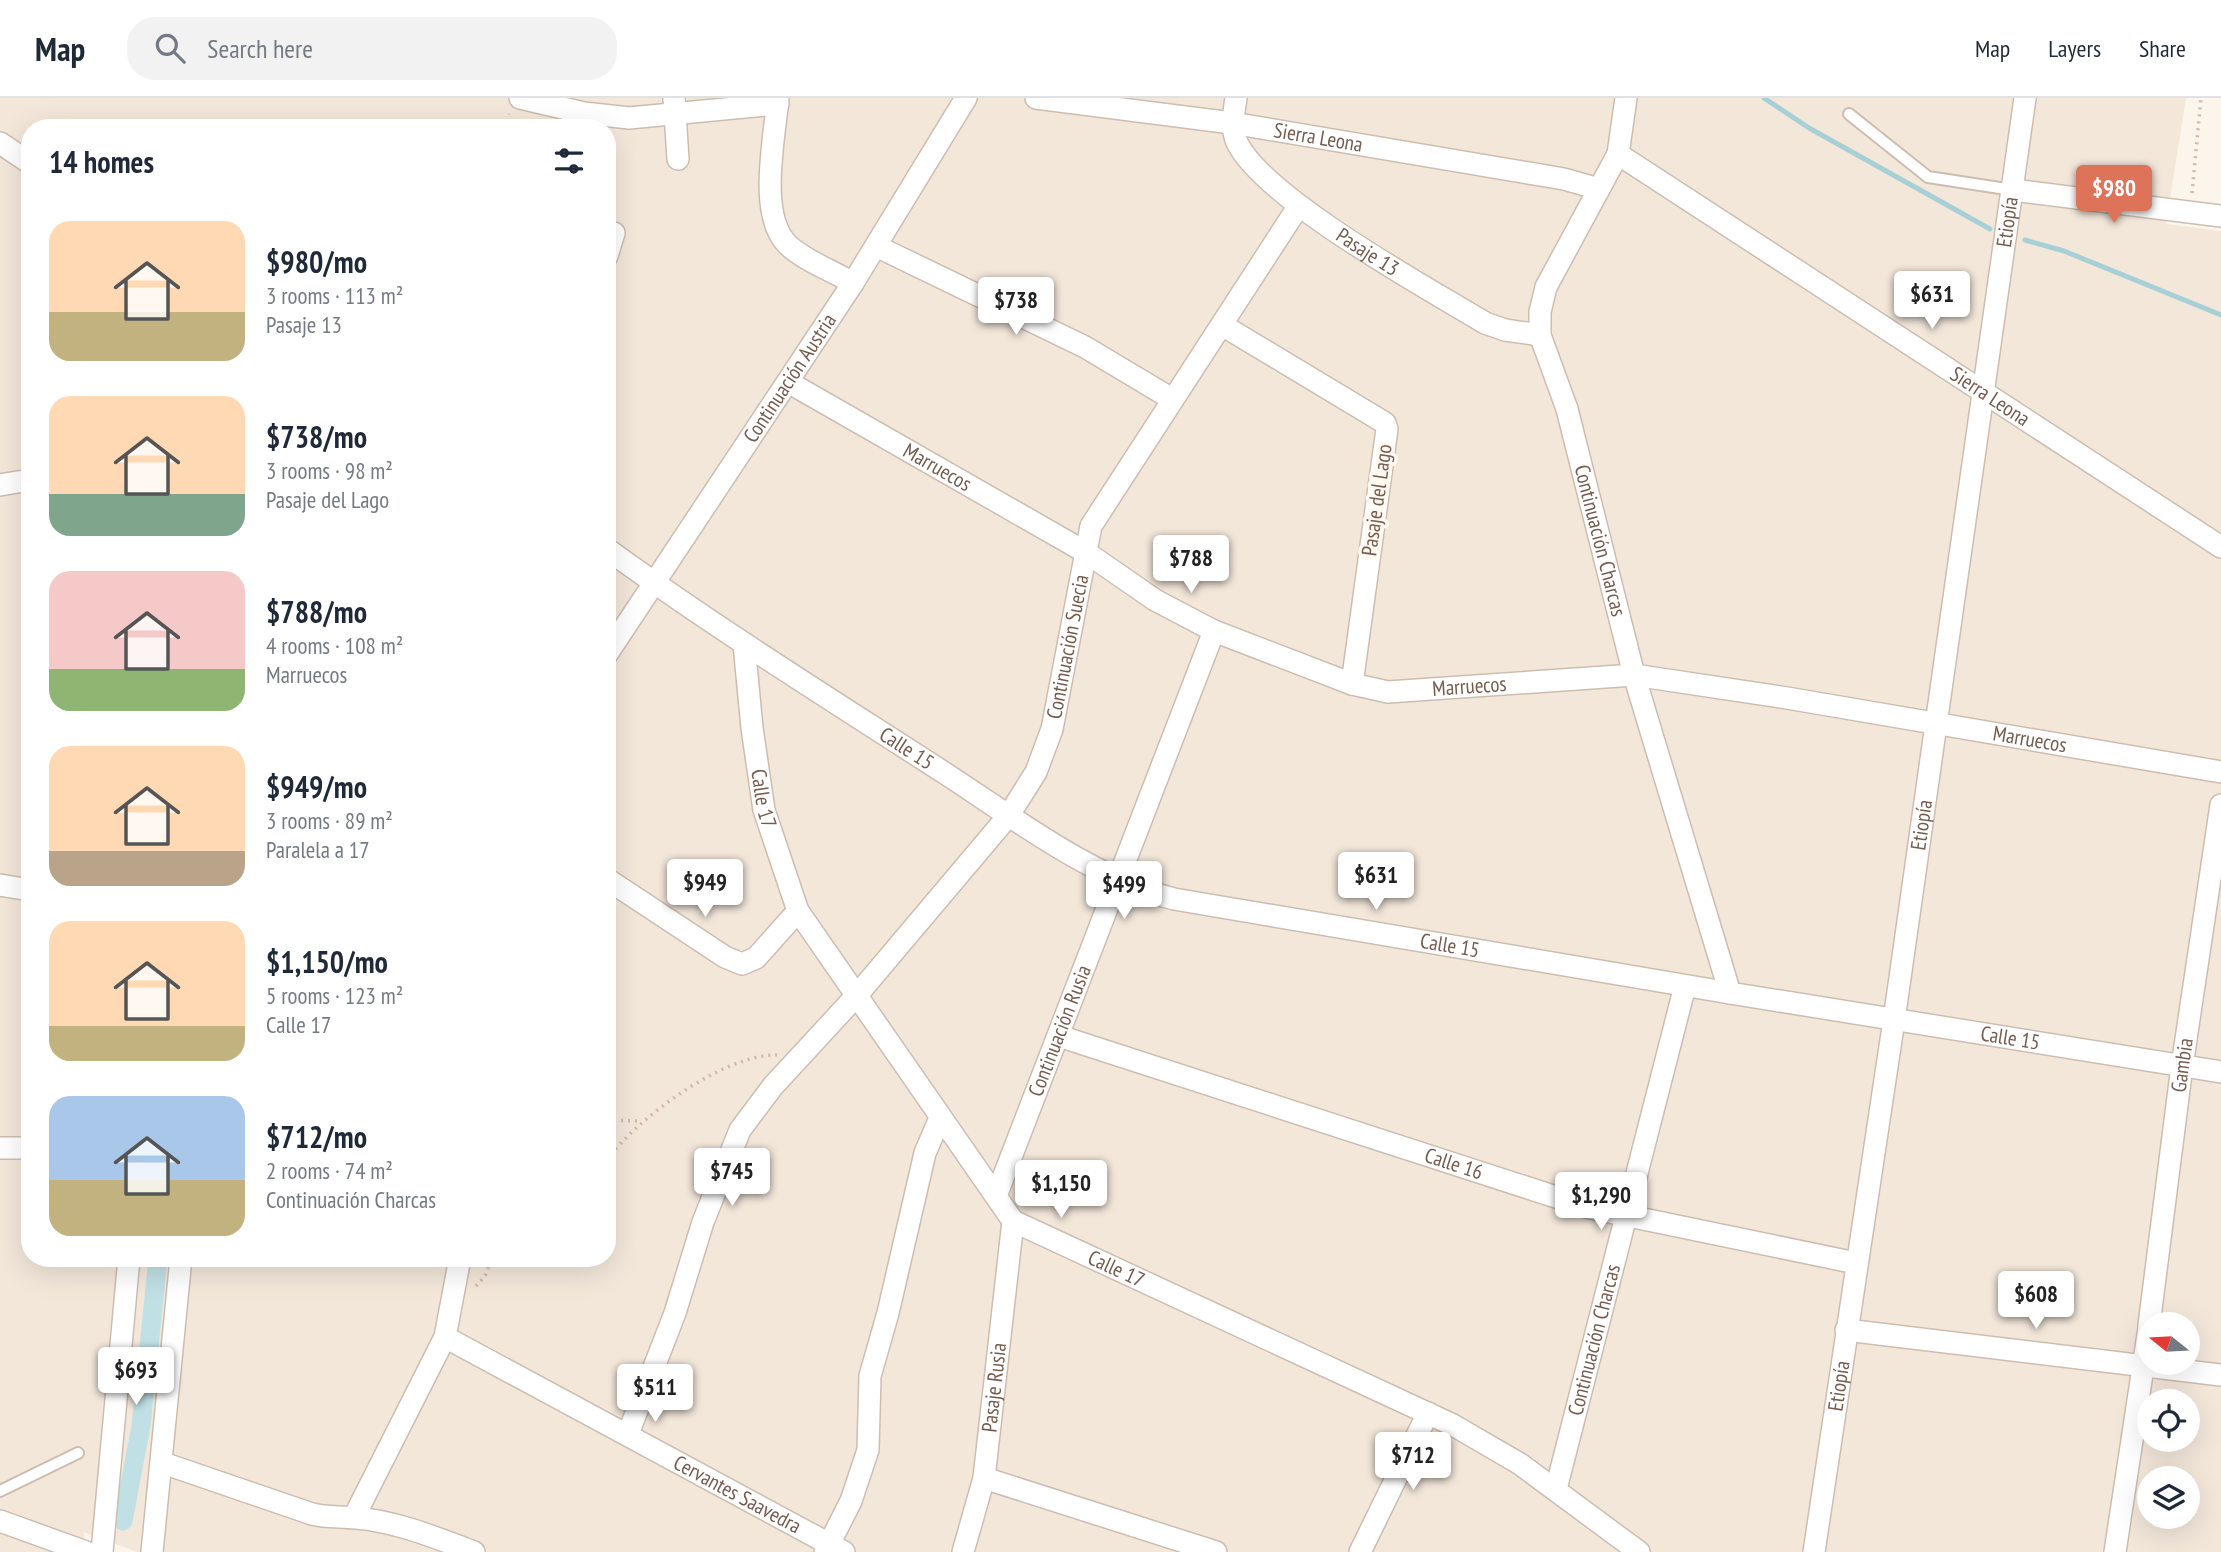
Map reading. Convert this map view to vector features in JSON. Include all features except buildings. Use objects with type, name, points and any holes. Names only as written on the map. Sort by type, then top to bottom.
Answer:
[{"type":"street","points":[[520,98],[607,117],[675,107],[778,101],[770,166],[774,222],[788,244],[853,284]]},
{"type":"street","name":"Continuación Austria","points":[[616,640],[853,284],[966,98]]},
{"type":"street","name":"Sierra Leona","points":[[1036,98],[1232,123],[1563,179],[1599,189]]},
{"type":"street","points":[[1232,123],[1236,98]]},
{"type":"street","name":"Continuación Charcas","points":[[1626,98],[1618,154],[1546,287],[1540,312],[1540,335],[1567,409],[1634,675],[1730,993]]},
{"type":"street","name":"Etiopía","points":[[1814,1552],[1894,1020],[2025,98]]},
{"type":"street","points":[[675,107],[678,159]]},
{"type":"street","name":"Pasaje 13","points":[[1232,123],[1243,151],[1298,206],[1485,323],[1505,330],[1540,335]]},
{"type":"street","points":[[0,143],[21,157]]},
{"type":"street","name":"Sierra Leona","points":[[1618,154],[2221,547]]},
{"type":"street","points":[[2013,190],[2221,216]]},
{"type":"street","name":"Continuación Suecia","points":[[628,1434],[736,1139],[754,1110],[796,1060],[858,994],[1009,815],[1036,772],[1052,729],[1091,526],[1298,206]]},
{"type":"street","points":[[876,246],[1085,347],[1172,399]]},
{"type":"street","name":"Pasaje del Lago","points":[[1222,325],[1385,422],[1387,429],[1352,684]]},
{"type":"street","name":"Marruecos","points":[[788,382],[1087,553],[1154,600],[1214,631],[1352,684],[1388,692],[1634,675],[2221,772]]},
{"type":"street","points":[[0,485],[21,482]]},
{"type":"street","name":"Calle 15","points":[[616,556],[744,644],[1009,815],[1117,880],[1174,899],[1685,986],[2221,1072]]},
{"type":"street","name":"Continuación Rusia","points":[[996,1196],[1214,631]]},
{"type":"street","name":"Calle 17","points":[[744,644],[752,729],[764,810],[798,911],[1013,1221],[1429,1413],[1499,1451],[1556,1489],[1639,1552]]},
{"type":"street","name":"Gambia","points":[[2151,1312],[2182,1066],[2221,805]]},
{"type":"street","points":[[616,885],[725,957],[741,964],[756,958],[798,911]]},
{"type":"street","points":[[0,886],[21,889]]},
{"type":"street","name":"Continuación Charcas","points":[[1556,1489],[1685,986]]},
{"type":"street","name":"Calle 16","points":[[1059,1036],[1590,1208],[1856,1263]]},
{"type":"street","points":[[833,1550],[868,1450],[870,1376],[896,1282],[925,1153],[940,1118]]},
{"type":"street","points":[[0,1148],[21,1148]]},
{"type":"street","name":"Pasaje Rusia","points":[[963,1552],[984,1478],[1013,1221]]},
{"type":"street","points":[[102,1552],[129,1267]]},
{"type":"street","points":[[152,1552],[163,1463],[180,1267]]},
{"type":"street","points":[[354,1517],[446,1336],[458,1267]]},
{"type":"street","points":[[1846,1330],[2137,1364]]},
{"type":"street","name":"Cervantes Saavedra","points":[[446,1336],[628,1434],[833,1550]]},
{"type":"street","points":[[2200,1372],[2221,1375]]},
{"type":"street","name":"Gambia","points":[[2115,1552],[2142,1376]]},
{"type":"street","points":[[1360,1552],[1429,1413]]},
{"type":"street","points":[[163,1463],[312,1514],[330,1519],[354,1517],[407,1530],[474,1552]]},
{"type":"street","points":[[984,1478],[1216,1552]]},
{"type":"street","points":[[0,1521],[86,1552]]},
{"type":"lane","points":[[1849,114],[1928,177],[2013,190]]},
{"type":"lane","points":[[0,1491],[78,1453]]},
{"type":"path","points":[[2190,212],[2201,98]]},
{"type":"path","points":[[616,1150],[642,1121],[675,1098],[742,1060],[771,1055],[796,1060]]},
{"type":"path","points":[[616,1120],[642,1121]]},
{"type":"shaded area","points":[[0,98],[2186,98],[2166,224],[2221,231],[2221,1552],[137,1552],[84,1532],[85,1552],[0,1552]]},
{"type":"waterway","points":[[1764,98],[1809,128],[1990,229]]},
{"type":"waterway","points":[[2025,240],[2064,251],[2221,315]]},
{"type":"waterway","points":[[123,1521],[141,1426],[157,1267]]}]
